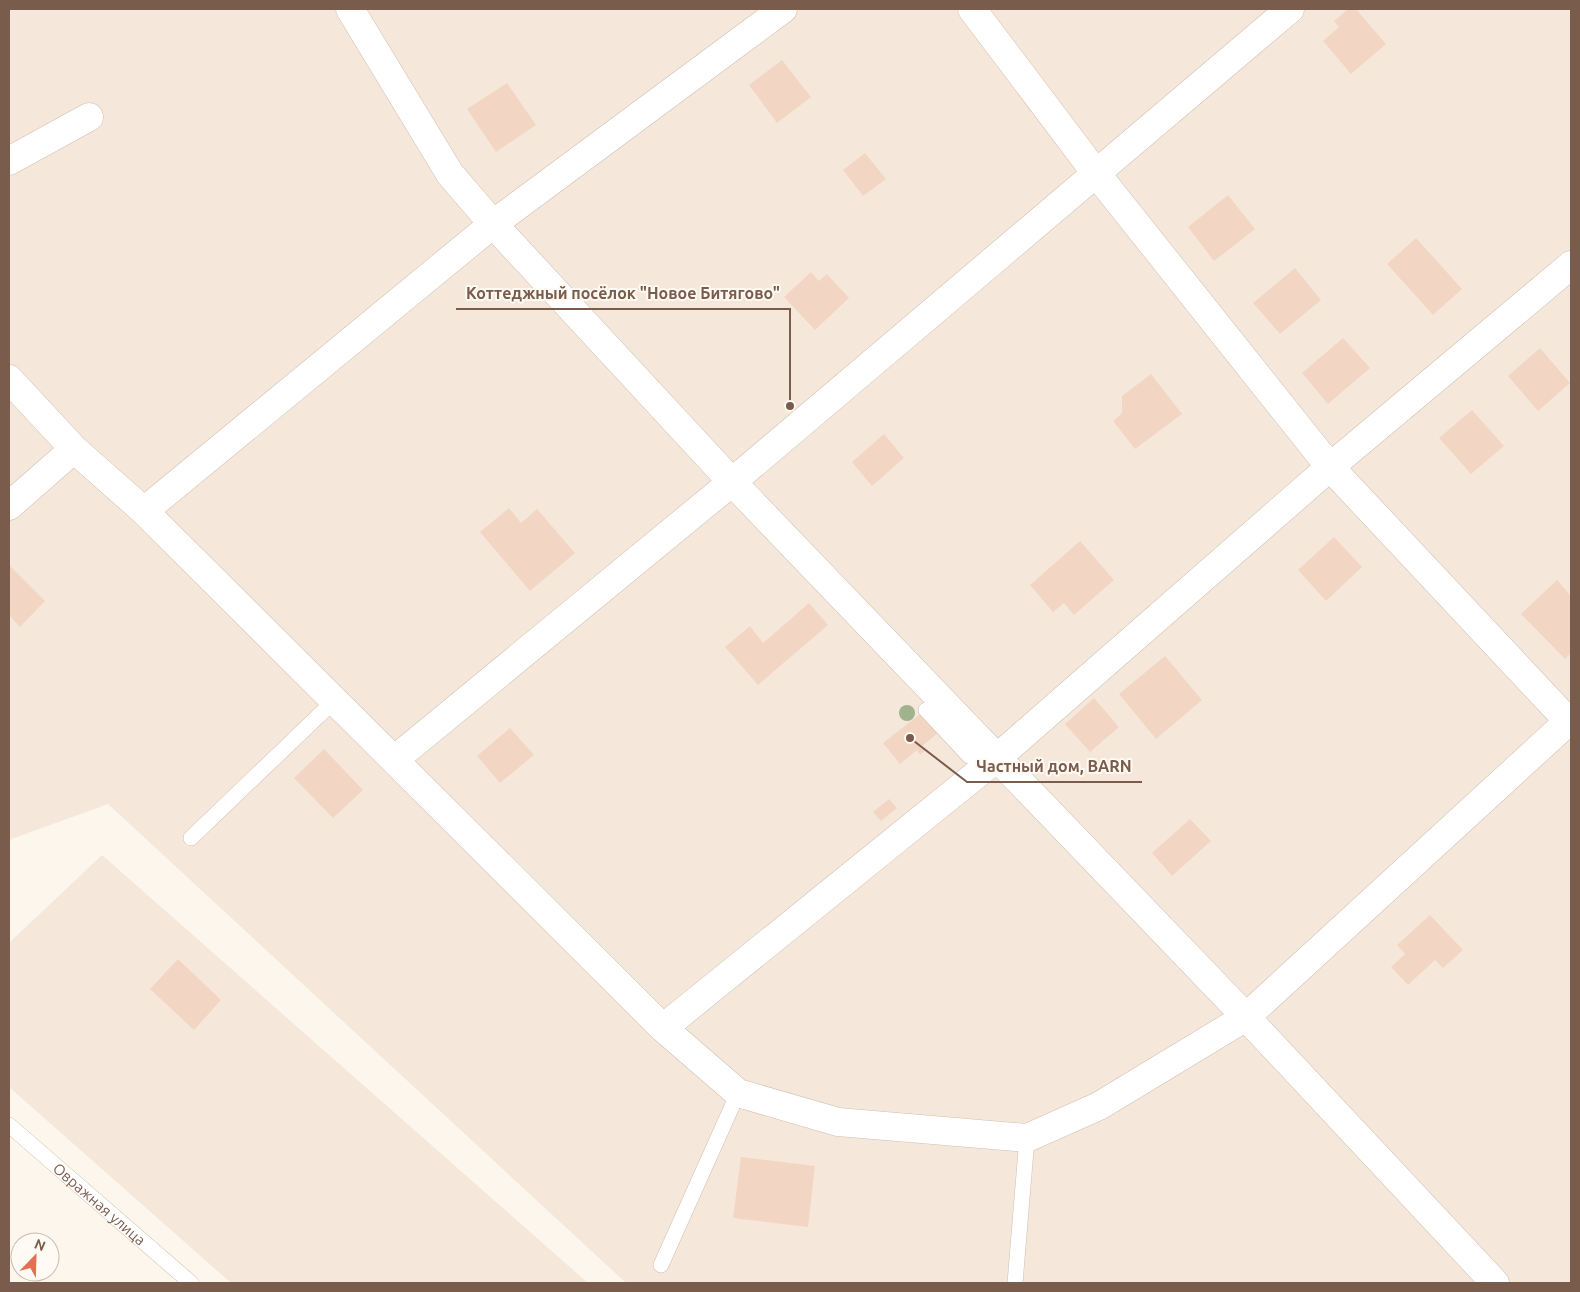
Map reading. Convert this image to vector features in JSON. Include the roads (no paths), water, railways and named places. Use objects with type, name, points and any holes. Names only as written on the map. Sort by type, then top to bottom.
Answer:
[{"type":"street","points":[[350,9],[450,174],[492,224],[732,482],[1246,1017],[1495,1283]]},
{"type":"street","points":[[144,512],[492,224],[783,9]]},
{"type":"street","points":[[9,379],[74,449],[144,512],[663,1028],[738,1093],[838,1122],[1027,1138],[1099,1106],[1246,1017],[1571,721],[1330,467],[1095,172],[972,9]]},
{"type":"street","points":[[394,760],[732,482],[1095,172],[1290,9]]},
{"type":"street","points":[[9,161],[89,117]]},
{"type":"street","points":[[663,1028],[998,757],[1330,467],[1571,265]]},
{"type":"street","points":[[9,506],[74,449]]},
{"type":"lane","points":[[191,838],[334,701]]},
{"type":"lane","points":[[926,710],[969,756],[998,757]]},
{"type":"lane","points":[[662,1265],[738,1093]]},
{"type":"lane","name":"Овражная улица","points":[[9,1125],[191,1283]]},
{"type":"lane","points":[[1015,1283],[1027,1138]]},
{"type":"place","name":"Коттеджный посёлок \"Новое Битягово\"","points":[[790,406]]},
{"type":"place","name":"Частный дом, BARN","points":[[910,738]]}]
